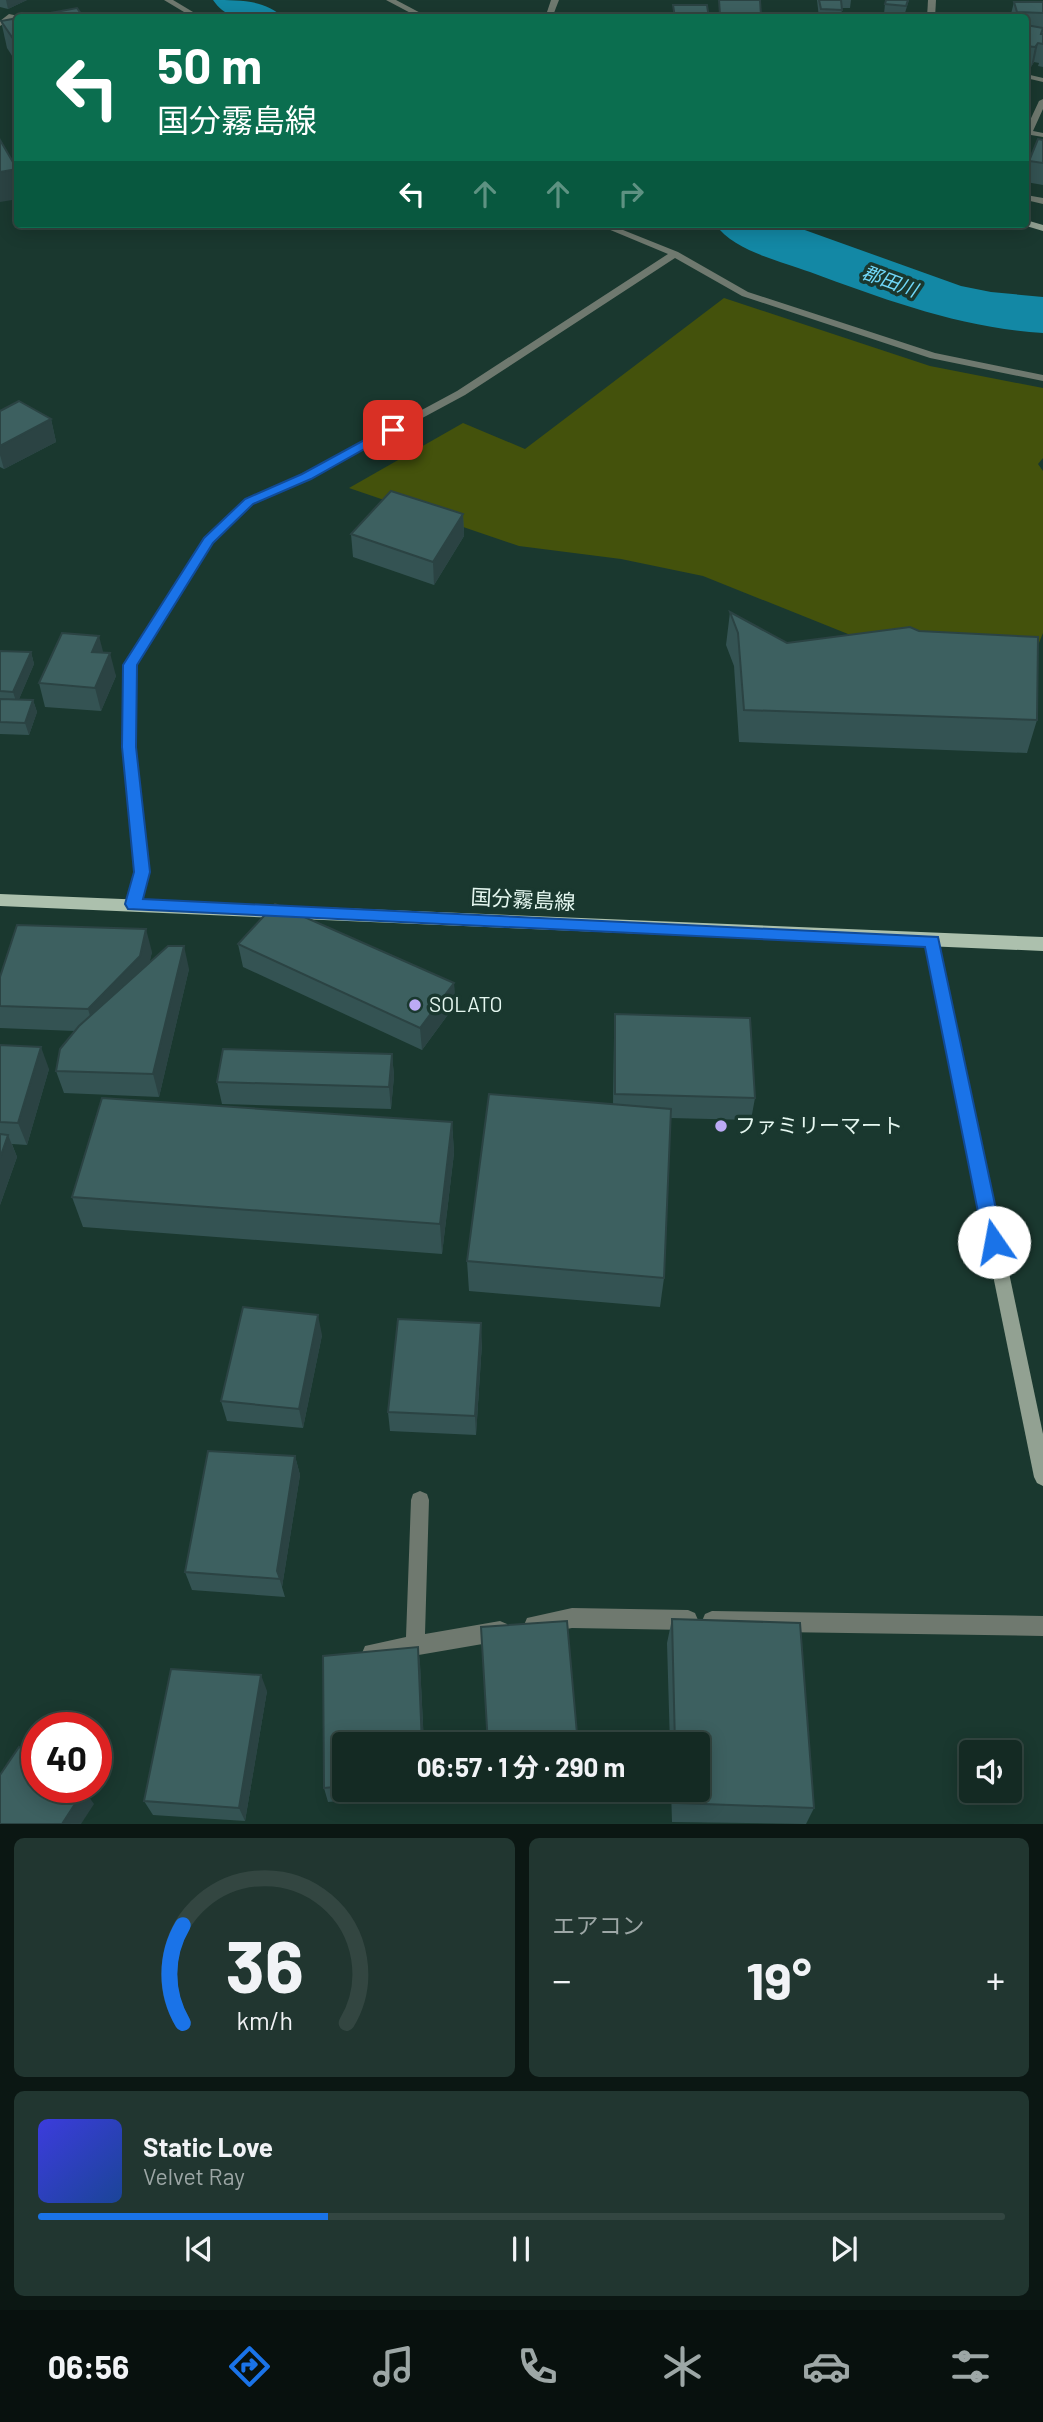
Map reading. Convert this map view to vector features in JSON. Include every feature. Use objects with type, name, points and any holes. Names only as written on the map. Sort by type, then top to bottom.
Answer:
[{"type":"main road","name":"国分霧島線","points":[[0,900],[1043,944]]},
{"type":"street","points":[[168,0],[193,14]]},
{"type":"street","points":[[390,0],[420,14]]},
{"type":"street","points":[[1029,131],[1043,101]]},
{"type":"street","points":[[610,228],[675,254],[746,294],[933,356],[1043,378]]},
{"type":"street","points":[[133,904],[142,872],[129,747],[130,665],[208,540],[249,501],[307,477],[461,393],[675,254]]},
{"type":"street","points":[[932,941],[1043,1477]]},
{"type":"street","points":[[415,1646],[420,1500]]},
{"type":"street","points":[[363,1654],[572,1618],[1043,1626]]},
{"type":"green space","points":[[724,298],[930,366],[1043,388],[1043,458],[1038,464],[1043,471],[1043,633],[1028,670],[912,664],[848,634],[703,576],[621,559],[519,546],[349,488],[463,423],[525,449]]},
{"type":"building","points":[[719,0],[760,0],[761,14],[720,14]]},
{"type":"building","points":[[819,0],[841,0],[842,10],[821,9]]},
{"type":"building","points":[[886,0],[908,0],[906,6],[885,4]]},
{"type":"building","points":[[1014,2],[1043,2],[1043,13],[1017,12]]},
{"type":"building","points":[[673,5],[707,5],[708,14],[674,14]]},
{"type":"building","points":[[77,8],[81,14],[45,14]]},
{"type":"building","points":[[14,19],[14,40],[1,21]]},
{"type":"building","points":[[1029,26],[1043,28],[1043,44],[1038,43],[1035,47],[1029,46]]},
{"type":"building","points":[[1038,139],[1043,140],[1043,163],[1029,161]]},
{"type":"building","points":[[0,140],[14,164],[14,170],[0,172]]},
{"type":"building","points":[[19,401],[51,419],[0,446],[0,411]]},
{"type":"building","points":[[391,491],[463,514],[433,562],[351,534]]},
{"type":"building","points":[[730,612],[787,643],[910,627],[919,631],[1038,637],[1037,720],[744,710],[738,633]]},
{"type":"building","points":[[62,633],[99,636],[92,652],[110,653],[95,688],[39,683]]},
{"type":"building","points":[[0,651],[31,652],[13,692],[0,691]]},
{"type":"building","points":[[0,699],[33,700],[25,723],[0,722]]},
{"type":"building","points":[[275,904],[454,983],[420,1028],[238,944]]},
{"type":"building","points":[[17,925],[146,929],[140,956],[88,1009],[0,1006],[0,977]]},
{"type":"building","points":[[168,946],[184,946],[153,1074],[56,1071],[60,1049],[79,1026]]},
{"type":"building","points":[[615,1014],[750,1018],[755,1098],[615,1094]]},
{"type":"building","points":[[0,1045],[41,1047],[18,1123],[0,1122]]},
{"type":"building","points":[[223,1049],[392,1054],[389,1087],[217,1082]]},
{"type":"building","points":[[489,1094],[671,1109],[664,1278],[467,1261]]},
{"type":"building","points":[[102,1098],[452,1122],[440,1224],[72,1197]]},
{"type":"building","points":[[0,1134],[8,1135],[0,1158]]},
{"type":"building","points":[[243,1307],[318,1315],[299,1409],[221,1401]]},
{"type":"building","points":[[398,1319],[481,1323],[475,1416],[388,1412]]},
{"type":"building","points":[[208,1451],[295,1456],[277,1571],[280,1579],[185,1572]]},
{"type":"building","points":[[672,1619],[800,1623],[814,1808],[677,1803],[710,1802],[710,1732],[675,1732]]},
{"type":"building","points":[[567,1621],[577,1732],[487,1732],[481,1627]]},
{"type":"building","points":[[418,1647],[421,1732],[332,1732],[332,1787],[324,1788],[323,1656]]},
{"type":"building","points":[[171,1669],[261,1675],[239,1808],[144,1801]]},
{"type":"building","points":[[19,1747],[21,1803],[76,1803],[62,1824],[0,1824],[0,1775]]},
{"type":"waterway","name":"郡田川","points":[[235,0],[255,14]]},
{"type":"waterway","name":"郡田川","points":[[752,228],[804,250],[940,298],[991,310],[1043,315]]},
{"type":"place","name":"SOLATO","points":[[415,1005]]},
{"type":"place","name":"ファミリーマート","points":[[721,1126]]},
{"type":"route","points":[[393,430],[307,477],[249,501],[208,540],[130,665],[129,747],[142,872],[133,904],[932,941],[994,1242]]}]
